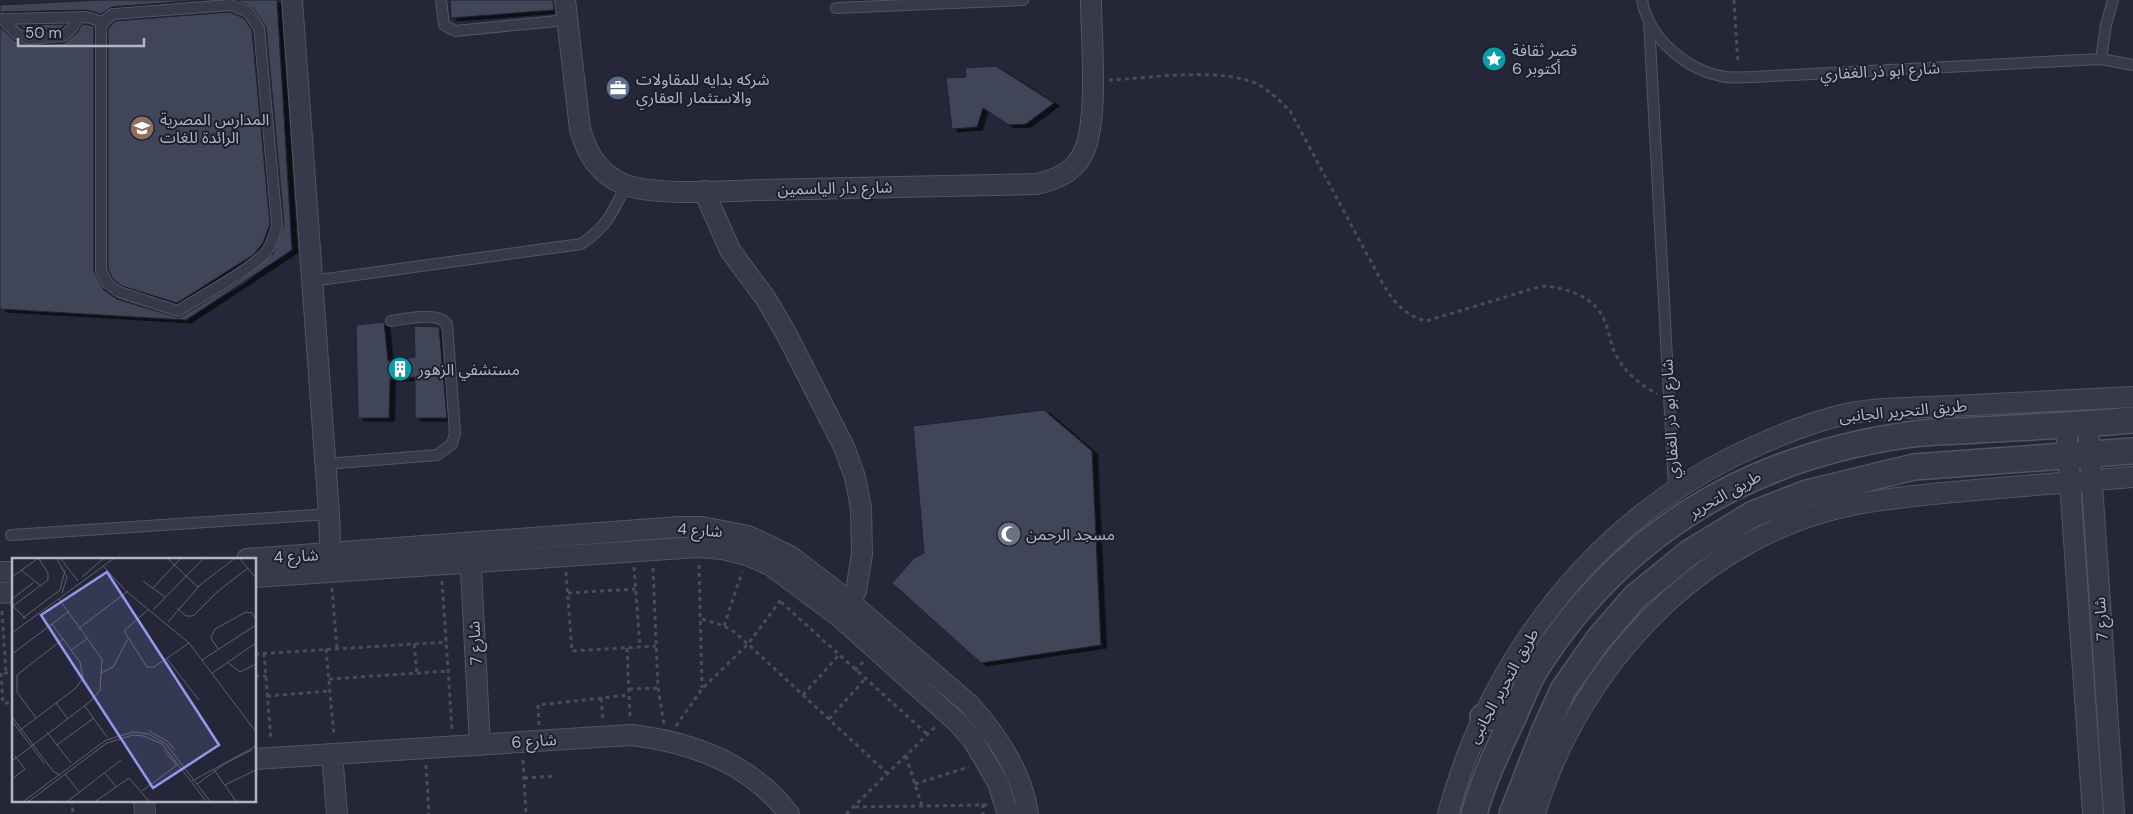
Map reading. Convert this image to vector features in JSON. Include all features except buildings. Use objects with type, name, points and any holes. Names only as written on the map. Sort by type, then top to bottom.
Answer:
[{"type":"street","points":[[292,0],[326,464],[330,563]]},
{"type":"street","name":"شارع دار الياسمين","points":[[566,0],[580,129],[585,147],[595,164],[609,177],[626,185],[648,189],[704,191],[1036,184],[1053,180],[1069,171],[1081,158],[1088,141],[1092,81],[1090,0]]},
{"type":"street","points":[[704,191],[730,250],[766,299],[788,335],[847,454],[855,477],[861,508],[860,574],[846,610]]},
{"type":"street","name":"طريق التحرير الجانبى","points":[[1448,814],[1457,781],[1483,717],[1526,639],[1557,596],[1599,551],[1632,521],[1674,489],[1719,462],[1764,442],[1806,424],[1848,414],[1902,409],[2133,398]]},
{"type":"street","name":"طريق التحرير","points":[[1474,814],[1483,782],[1536,668],[1585,601],[1644,544],[1712,497],[1749,478],[1826,450],[1907,434],[2133,420]]},
{"type":"street","name":"شارع 7","points":[[2077,424],[2079,455],[2070,482],[2093,814]]},
{"type":"street","name":"طريق التحرير","points":[[1512,814],[1544,732],[1563,690],[1598,640],[1635,597],[1689,553],[1752,514],[1807,493],[1914,467],[2133,451]]},
{"type":"street","name":"شارع 7","points":[[2079,455],[2092,480],[2114,814]]},
{"type":"street","points":[[1535,814],[1553,765],[1598,681],[1630,639],[1666,602],[1708,569],[1752,542],[1792,524],[1850,505],[1902,497],[2133,477]]},
{"type":"street","name":"شارع 4","points":[[256,577],[470,541],[679,527],[726,530],[748,536],[790,556],[957,722],[987,761],[1008,810]]},
{"type":"street","name":"شارع 7","points":[[470,541],[480,745]]},
{"type":"street","name":"شارع 4","points":[[256,559],[440,566],[698,547],[723,549],[747,555],[770,565],[790,579],[846,610],[952,689],[984,721],[1009,760],[1019,781],[1028,814]]},
{"type":"street","points":[[1483,717],[1513,718]]},
{"type":"street","name":"شارع 6","points":[[264,759],[631,735],[667,739],[712,754],[748,775],[780,803],[789,814]]},
{"type":"street","points":[[334,754],[336,814]]},
{"type":"lane","points":[[441,0],[444,25],[455,31],[567,20]]},
{"type":"lane","points":[[836,8],[1023,0]]},
{"type":"lane","name":"شارع ابو ذر الغفاري","points":[[1642,0],[1649,20],[1668,47],[1681,58],[1710,73],[1738,77],[2101,59],[2133,65]]},
{"type":"lane","points":[[2101,59],[2106,25],[2113,0]]},
{"type":"lane","points":[[230,4],[248,12],[259,28],[277,225],[273,240],[265,252],[254,262],[178,311],[119,292],[108,284],[101,271],[101,33],[103,22],[113,14],[230,4]]},
{"type":"lane","points":[[1,19],[17,34],[29,39],[63,36],[72,28],[78,18]]},
{"type":"lane","points":[[1,19],[92,18],[103,22]]},
{"type":"lane","name":"شارع ابو ذر الغفاري","points":[[1649,20],[1674,489]]},
{"type":"lane","points":[[312,281],[581,244],[598,232],[612,216],[626,185]]},
{"type":"lane","points":[[326,464],[437,455],[452,444],[455,434],[447,324],[435,317],[391,321]]},
{"type":"lane","points":[[12,535],[329,514]]},
{"type":"path","points":[[1734,0],[1738,77]]},
{"type":"path","points":[[1092,81],[1222,75],[1242,78],[1260,86],[1276,97],[1290,111],[1383,284],[1396,304],[1405,312],[1426,321],[1542,286],[1561,287],[1579,294],[1594,305],[1605,322],[1616,356],[1627,371],[1640,384],[1669,404]]},
{"type":"path","points":[[698,547],[702,619],[702,689]]},
{"type":"path","points":[[640,647],[636,589],[642,551]]},
{"type":"path","points":[[642,551],[656,646],[658,688],[667,739]]},
{"type":"path","points":[[724,626],[747,555]]},
{"type":"path","points":[[565,557],[572,651],[656,646]]},
{"type":"path","points":[[330,563],[337,649]]},
{"type":"path","points":[[440,566],[454,746]]},
{"type":"path","points":[[667,739],[702,689],[748,644],[781,602],[790,579]]},
{"type":"path","points":[[568,593],[636,589]]},
{"type":"path","points":[[5,593],[6,673]]},
{"type":"path","points":[[781,602],[838,656],[927,734]]},
{"type":"path","points":[[702,619],[724,626],[748,644],[888,774]]},
{"type":"path","points":[[256,654],[447,642]]},
{"type":"path","points":[[414,644],[417,673]]},
{"type":"path","points":[[627,648],[631,735]]},
{"type":"path","points":[[326,649],[334,754]]},
{"type":"path","points":[[264,653],[267,696],[264,759]]},
{"type":"path","points":[[803,695],[838,656]]},
{"type":"path","points":[[329,679],[449,671]]},
{"type":"path","points":[[12,672],[0,673],[3,703],[12,703]]},
{"type":"path","points":[[256,676],[266,676]]},
{"type":"path","points":[[829,718],[865,679]]},
{"type":"path","points":[[629,690],[658,688]]},
{"type":"path","points":[[267,696],[330,691]]},
{"type":"path","points":[[526,814],[524,778],[538,704],[629,695]]},
{"type":"path","points":[[846,814],[927,734],[943,722],[957,722]]},
{"type":"path","points":[[425,748],[429,814]]},
{"type":"path","points":[[906,756],[922,806]]},
{"type":"path","points":[[915,784],[987,761]]},
{"type":"path","points":[[524,778],[555,776]]},
{"type":"path","points":[[855,807],[983,804],[1008,810]]},
{"type":"path","points":[[983,804],[983,814]]},
{"type":"place","name":"قصر ثقافة 6 أكتوبر","points":[[1494,59]]},
{"type":"place","name":"شركه بدايه للمقاولات والاستثمار العقاري","points":[[618,88]]},
{"type":"place","name":"المدارس المصرية الرائدة للغات","points":[[142,128]]},
{"type":"place","name":"مستشفي الزهور","points":[[400,369]]},
{"type":"place","name":"مسجد الرحمن","points":[[1009,534]]}]
